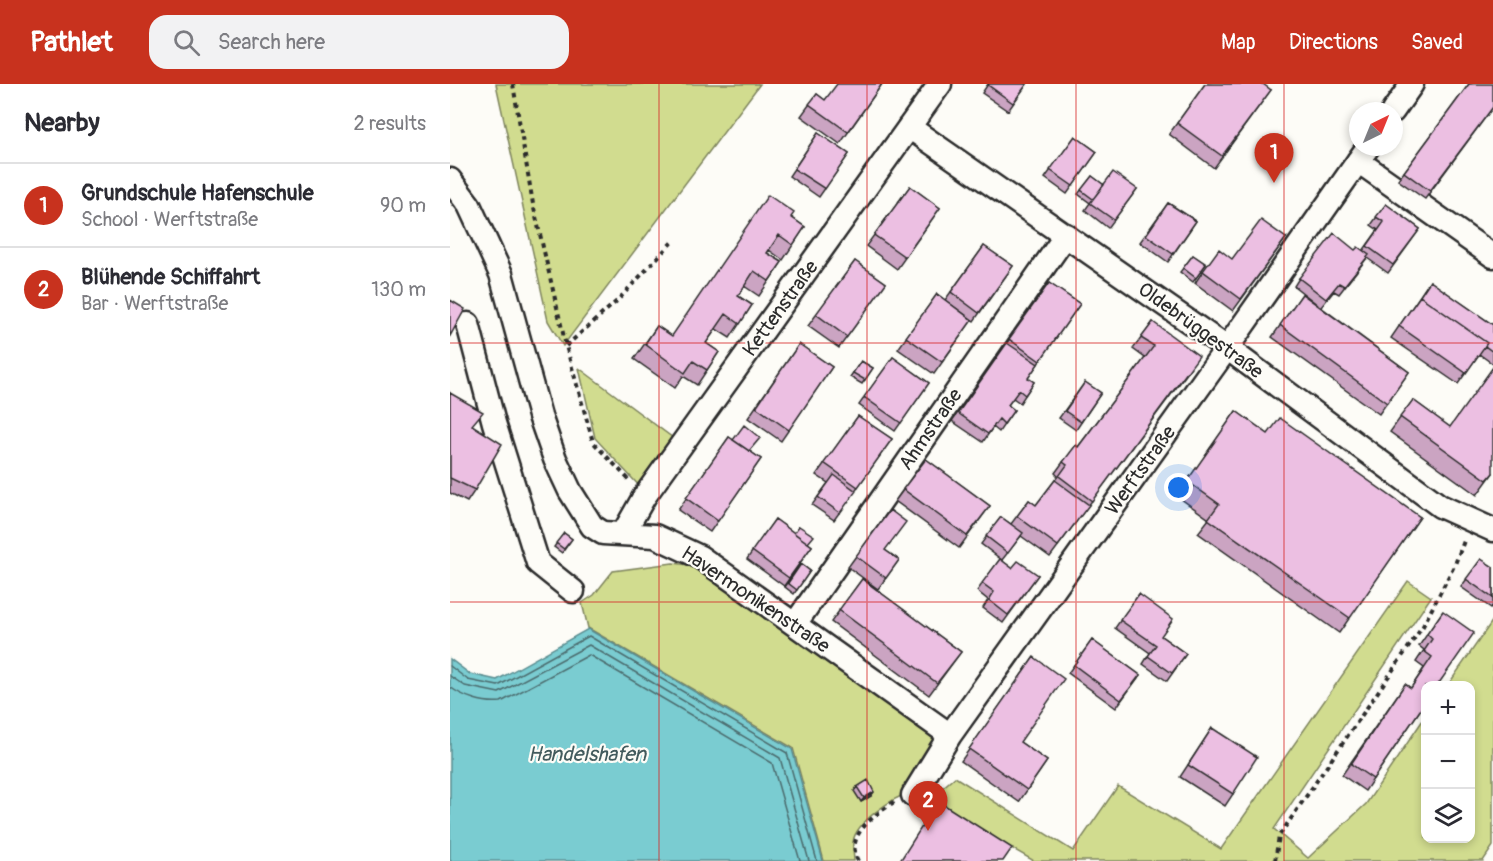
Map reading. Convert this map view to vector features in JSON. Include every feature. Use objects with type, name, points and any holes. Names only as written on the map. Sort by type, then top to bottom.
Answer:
[{"type":"street","name":"Kettenstraße","points":[[623,534],[644,497],[940,84]]},
{"type":"street","points":[[1399,102],[1412,84]]},
{"type":"street","name":"Oldebrüggestraße","points":[[909,127],[1227,348],[1440,506],[1493,530]]},
{"type":"street","name":"Werftstraße","points":[[904,798],[1227,348],[1362,156]]},
{"type":"street","points":[[1366,156],[1493,255]]},
{"type":"street","name":"Havermonikenstraße","points":[[450,180],[469,205],[501,274],[540,416],[555,459],[570,491],[592,526],[603,533],[655,536],[700,557],[950,735]]},
{"type":"street","name":"Ahmstraße","points":[[795,624],[1066,235]]},
{"type":"street","points":[[468,324],[494,423],[538,563],[573,591]]},
{"type":"path","points":[[513,84],[533,204],[566,346],[593,441],[644,497]]},
{"type":"path","points":[[566,346],[617,301],[674,240]]},
{"type":"path","points":[[1275,861],[1279,836],[1423,626],[1455,564],[1471,520]]},
{"type":"path","points":[[858,861],[855,856],[855,839],[864,824],[904,798]]},
{"type":"green space","points":[[496,84],[760,84],[563,346],[548,321]]},
{"type":"green space","points":[[579,368],[677,441],[643,490],[595,438]]},
{"type":"green space","points":[[673,563],[698,566],[938,735],[910,793],[885,805],[860,827],[853,842],[854,861],[824,861],[793,748],[588,628],[582,603],[594,595],[613,571]]},
{"type":"green space","points":[[1408,581],[1431,597],[1274,829],[1308,858],[1366,804],[1421,723],[1421,843],[1475,843],[1475,681],[1451,681],[1493,620],[1493,846],[1483,861],[1034,861],[970,824],[933,796],[955,777],[1073,851],[1118,786],[1221,849]]},
{"type":"water","name":"Handelshafen","points":[[588,629],[792,749],[823,861],[450,861],[450,659],[470,674],[497,680]]},
{"type":"building","points":[[837,84],[882,84],[848,132],[809,104],[817,94],[825,100]]},
{"type":"building","points":[[988,84],[1027,84],[1013,103]]},
{"type":"building","points":[[1205,84],[1263,84],[1271,90],[1222,156],[1177,123]]},
{"type":"building","points":[[1469,84],[1493,84],[1493,107],[1430,191],[1404,172]]},
{"type":"building","points":[[818,133],[849,154],[825,189],[794,169]]},
{"type":"building","points":[[1075,136],[1097,152],[1073,186],[1050,170]]},
{"type":"building","points":[[1113,172],[1137,189],[1114,220],[1090,203]]},
{"type":"building","points":[[1092,176],[1104,185],[1093,199],[1081,190]]},
{"type":"building","points":[[910,186],[940,208],[905,257],[874,235]]},
{"type":"building","points":[[768,195],[794,213],[791,217],[805,227],[793,245],[779,235],[767,253],[782,262],[769,281],[754,271],[738,296],[752,305],[740,324],[726,314],[706,343],[719,352],[707,370],[693,361],[685,373],[645,344],[657,326],[672,336]]},
{"type":"building","points":[[1168,203],[1196,221],[1173,254],[1146,235]]},
{"type":"building","points":[[1386,204],[1420,229],[1393,265],[1367,246],[1384,222],[1376,217]]},
{"type":"building","points":[[1261,220],[1286,238],[1241,299],[1203,271],[1219,249],[1232,259]]},
{"type":"building","points":[[1334,233],[1355,250],[1358,247],[1369,255],[1344,286],[1339,283],[1326,299],[1299,278]]},
{"type":"building","points":[[984,246],[1013,266],[979,313],[951,292]]},
{"type":"building","points":[[1193,255],[1206,264],[1196,278],[1183,268]]},
{"type":"building","points":[[855,261],[886,283],[847,337],[816,314]]},
{"type":"building","points":[[1430,281],[1493,325],[1493,352],[1485,346],[1487,343],[1420,296]]},
{"type":"building","points":[[1049,283],[1080,304],[1040,361],[1009,339]]},
{"type":"building","points":[[937,294],[972,320],[942,362],[906,337]]},
{"type":"building","points":[[1302,294],[1409,372],[1387,403],[1280,325]]},
{"type":"building","points":[[1420,296],[1487,343],[1466,373],[1399,326]]},
{"type":"building","points":[[450,300],[465,309],[450,336]]},
{"type":"building","points":[[1153,322],[1199,356],[1092,501],[1059,476],[1067,465],[1063,462],[1076,445],[1078,447],[1154,346],[1141,338]]},
{"type":"building","points":[[1007,343],[1038,364],[1028,378],[1034,382],[1025,395],[1019,390],[1008,405],[1014,410],[1004,424],[999,419],[988,434],[958,413]]},
{"type":"building","points":[[799,344],[832,367],[789,430],[756,407]]},
{"type":"building","points":[[893,357],[929,383],[901,423],[864,397]]},
{"type":"building","points":[[861,361],[873,368],[865,380],[853,373]]},
{"type":"building","points":[[1493,367],[1493,473],[1487,480],[1400,417],[1413,400],[1450,427]]},
{"type":"building","points":[[1085,382],[1101,393],[1081,422],[1065,411]]},
{"type":"building","points":[[450,393],[483,412],[472,425],[502,444],[475,490],[450,478]]},
{"type":"building","points":[[1236,411],[1268,434],[1280,418],[1420,517],[1350,618],[1208,519],[1219,504],[1187,481]]},
{"type":"building","points":[[858,416],[892,439],[858,487],[824,463]]},
{"type":"building","points":[[744,425],[760,438],[749,451],[733,440]]},
{"type":"building","points":[[729,437],[761,459],[718,521],[686,498]]},
{"type":"building","points":[[926,459],[990,506],[967,536],[903,489]]},
{"type":"building","points":[[834,475],[856,491],[840,513],[818,497]]},
{"type":"building","points":[[1055,480],[1089,505],[1058,546],[1017,516],[1029,500],[1036,505]]},
{"type":"building","points":[[890,510],[906,522],[885,550],[899,560],[886,578],[856,556]]},
{"type":"building","points":[[1001,517],[1023,533],[1008,553],[986,536]]},
{"type":"building","points":[[775,519],[812,546],[789,578],[752,551]]},
{"type":"building","points":[[799,526],[814,536],[808,543],[794,533]]},
{"type":"building","points":[[564,533],[572,539],[564,549],[556,543]]},
{"type":"building","points":[[1000,559],[1012,568],[1018,561],[1038,575],[1008,615],[989,600],[994,592],[982,583]]},
{"type":"building","points":[[1481,559],[1493,567],[1493,598],[1466,579]]},
{"type":"building","points":[[801,564],[810,571],[797,590],[788,583]]},
{"type":"building","points":[[862,579],[961,652],[937,683],[839,610]]},
{"type":"building","points":[[1139,594],[1173,619],[1161,636],[1186,654],[1172,673],[1148,656],[1156,645],[1120,620]]},
{"type":"building","points":[[1443,611],[1474,633],[1440,681],[1421,681],[1421,709],[1373,779],[1351,764],[1405,684],[1411,688],[1432,657],[1424,651],[1432,639],[1427,634]]},
{"type":"building","points":[[1092,640],[1140,675],[1121,700],[1074,665]]},
{"type":"building","points":[[1034,657],[1064,679],[1020,742],[1047,761],[1027,790],[969,749]]},
{"type":"building","points":[[1212,728],[1257,757],[1233,794],[1188,765]]},
{"type":"building","points":[[868,780],[874,792],[864,798],[857,787]]},
{"type":"building","points":[[938,801],[1012,848],[1003,861],[900,861]]},
{"type":"place","name":"Grundschule Hafenschule","points":[[1274,183]]},
{"type":"place","name":"Blühende Schiffahrt","points":[[928,831]]}]
